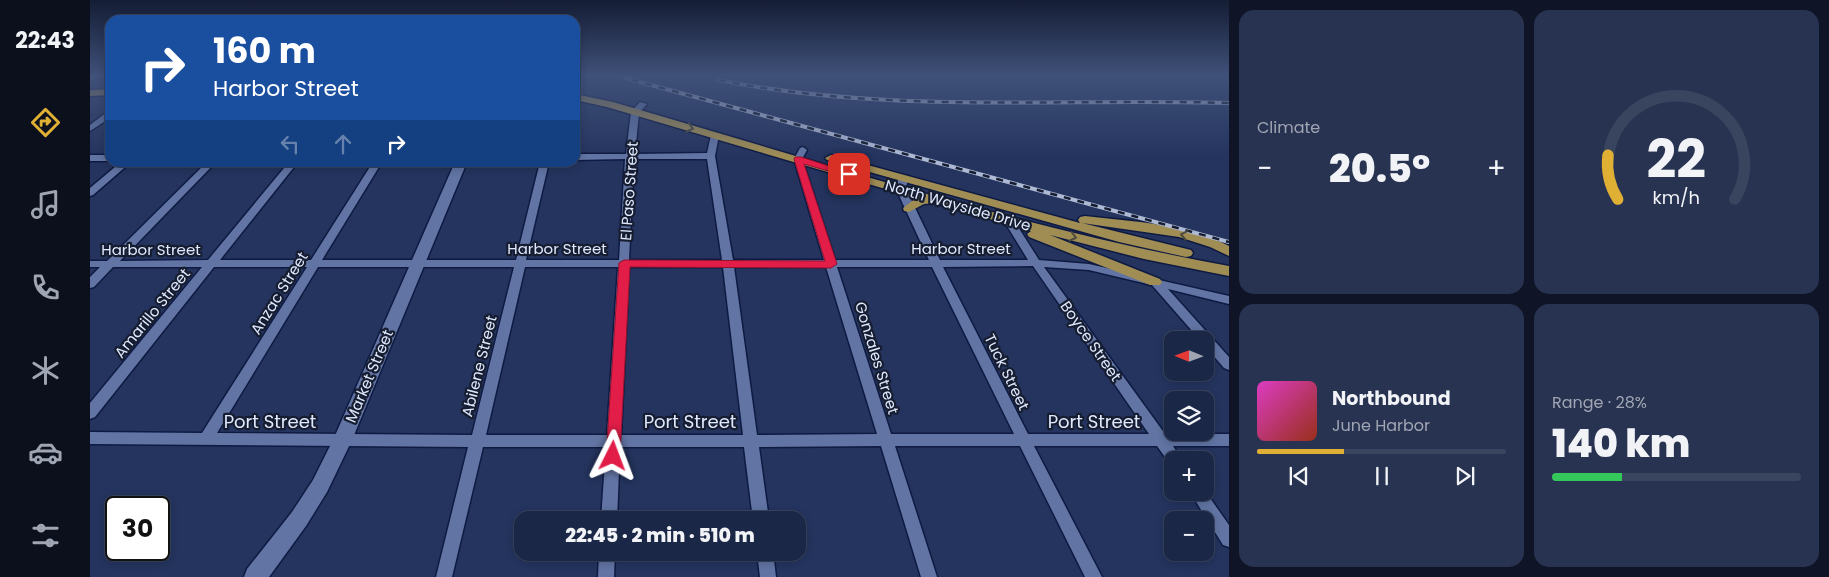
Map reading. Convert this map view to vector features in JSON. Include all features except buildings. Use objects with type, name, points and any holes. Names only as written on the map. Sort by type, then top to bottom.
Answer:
[{"type":"main road","name":"North Wayside Drive","points":[[609,103],[639,108],[715,135],[800,155]]},
{"type":"main road","name":"North Wayside Drive","points":[[622,103],[902,184],[1024,212],[1218,266]]},
{"type":"main road","name":"North Wayside Drive","points":[[902,184],[940,200],[1009,221],[1144,255],[1218,266],[1229,260]]},
{"type":"main road","points":[[909,208],[921,200],[940,200]]},
{"type":"main road","points":[[1024,212],[1185,235],[1206,240],[1229,252]]},
{"type":"main road","points":[[1009,221],[1043,239],[1155,282]]},
{"type":"street","name":"El Paso Street","points":[[610,511],[630,156],[639,108]]},
{"type":"street","points":[[90,129],[105,118]]},
{"type":"street","points":[[715,135],[711,156],[728,263],[760,511]]},
{"type":"street","name":"Gonzales Street","points":[[800,155],[831,264],[929,577]]},
{"type":"street","points":[[580,157],[711,156]]},
{"type":"street","points":[[90,158],[105,158]]},
{"type":"street","points":[[90,193],[121,167]]},
{"type":"street","points":[[90,284],[207,167]]},
{"type":"street","name":"Amarillo Street","points":[[90,413],[290,167]]},
{"type":"street","name":"Anzac Street","points":[[206,440],[375,167]]},
{"type":"street","name":"Market Street","points":[[255,577],[299,520],[320,486],[343,440],[458,167]]},
{"type":"street","name":"Abilene Street","points":[[444,577],[544,167]]},
{"type":"street","name":"Tuck Street","points":[[902,184],[909,208],[935,263],[1094,577]]},
{"type":"street","name":"Boyce Street","points":[[1009,221],[1036,263],[1169,451]]},
{"type":"street","name":"Harbor Street","points":[[90,264],[1036,263],[1088,267],[1229,300]]},
{"type":"street","points":[[1155,282],[1229,365]]},
{"type":"street","name":"Port Street","points":[[90,438],[477,441],[614,439],[886,442],[1229,440]]},
{"type":"street","points":[[1203,501],[1229,539]]},
{"type":"street","points":[[606,577],[607,561]]},
{"type":"street","points":[[766,561],[768,577]]},
{"type":"railway","points":[[717,103],[1229,242]]},
{"type":"railway","points":[[1224,103],[1229,103]]},
{"type":"route","points":[[613,456],[624,263],[831,264],[798,159],[849,174]]}]
